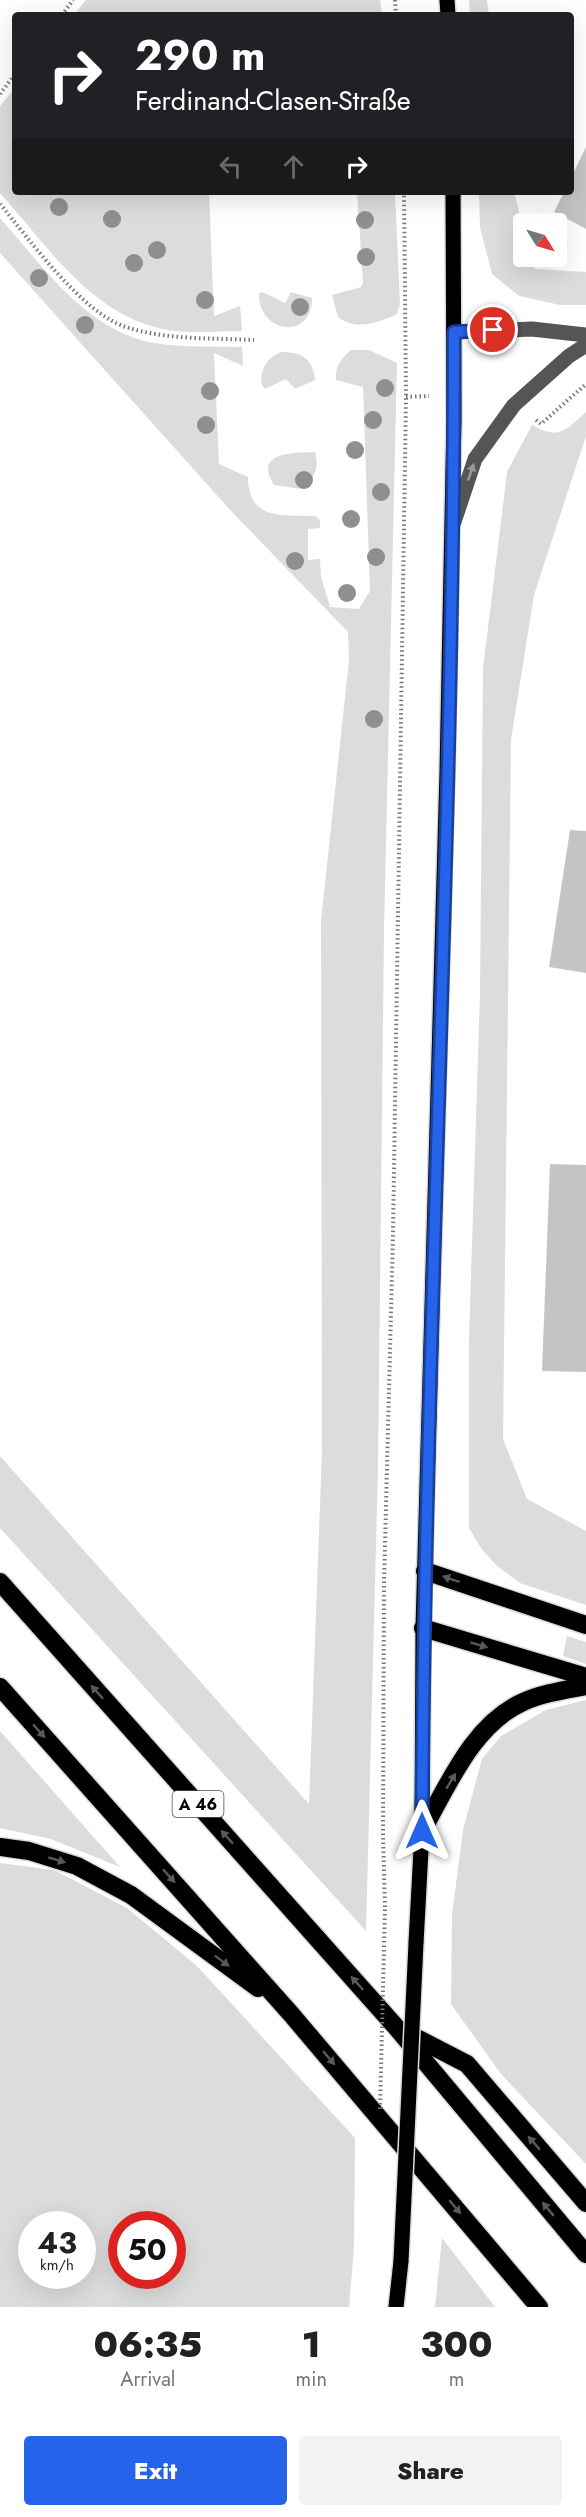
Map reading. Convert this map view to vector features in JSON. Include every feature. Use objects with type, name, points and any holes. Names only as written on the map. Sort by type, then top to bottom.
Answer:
[{"type":"highway","points":[[425,1571],[586,1625]]},
{"type":"highway","name":"A 46","points":[[0,1582],[396,2027],[586,2253]]},
{"type":"highway","points":[[423,1628],[586,1677]]},
{"type":"highway","points":[[422,1831],[478,1737],[496,1719],[521,1703],[537,1697],[586,1686]]},
{"type":"highway","points":[[0,1687],[291,2014],[539,2307]]},
{"type":"highway","points":[[0,1847],[29,1851],[77,1866],[130,1895],[291,2014]]},
{"type":"highway","points":[[396,2027],[467,2064],[586,2203]]},
{"type":"main road","points":[[396,2307],[401,2261],[422,1831],[423,1628],[452,528],[453,195]]},
{"type":"street","points":[[454,332],[532,328],[586,335]]},
{"type":"street","points":[[452,528],[475,459],[514,405],[569,356],[586,345]]},
{"type":"path","points":[[0,94],[12,78]]},
{"type":"path","points":[[380,2110],[385,1907],[382,1835],[384,1584],[393,1223],[406,385],[404,195]]},
{"type":"path","points":[[0,204],[70,286],[98,312],[125,327],[168,335],[254,340]]},
{"type":"shaded area","points":[[86,0],[380,0],[382,12],[76,12]]},
{"type":"shaded area","points":[[469,0],[487,0],[489,12],[470,12]]},
{"type":"shaded area","points":[[12,92],[12,195],[209,195],[214,316],[240,306],[242,331],[168,330],[141,323],[116,311],[94,295],[54,256],[0,193],[0,106]]},
{"type":"shaded area","points":[[357,195],[395,195],[400,304],[397,314],[374,323],[359,325],[338,317],[332,295],[361,287],[363,283]]},
{"type":"shaded area","points":[[479,195],[515,195],[519,213],[513,213],[513,267],[586,272],[586,305],[560,305],[519,296],[492,274],[480,227]]},
{"type":"shaded area","points":[[0,218],[68,294],[107,325],[130,336],[165,345],[242,347],[243,366],[214,353],[219,464],[248,477],[254,502],[270,513],[315,516],[320,520],[320,528],[308,529],[308,560],[320,559],[321,576],[330,607],[359,609],[370,591],[363,387],[336,380],[338,367],[351,350],[369,350],[397,363],[384,930],[378,1468],[366,1931],[0,1528],[0,1456],[309,1804],[322,1450],[321,921],[349,660],[348,632],[231,511],[0,253]]},
{"type":"shaded area","points":[[262,292],[285,303],[291,292],[312,298],[310,312],[304,321],[295,326],[286,327],[276,324],[267,318],[261,307],[259,294]]},
{"type":"shaded area","points":[[282,352],[306,358],[312,367],[315,380],[295,389],[286,379],[265,389],[261,379],[263,369],[269,360]]},
{"type":"shaded area","points":[[586,412],[586,436],[534,595],[511,740],[503,1439],[527,1499],[586,1531],[586,1605],[520,1583],[497,1566],[481,1548],[469,1528],[469,1338],[480,993],[483,669],[507,472],[532,425],[549,432],[561,431]]},
{"type":"shaded area","points":[[315,452],[317,464],[315,473],[301,489],[274,485],[269,474],[272,460],[287,454]]},
{"type":"shaded area","points":[[567,1636],[586,1642],[586,1664],[563,1656]]},
{"type":"shaded area","points":[[586,1700],[586,2164],[501,2074],[451,2004],[452,1915],[463,1830],[482,1759],[501,1736],[546,1710]]},
{"type":"shaded area","points":[[0,1731],[120,1867],[51,1839],[0,1828]]},
{"type":"shaded area","points":[[0,1863],[54,1870],[127,1908],[197,1966],[355,2138],[354,2248],[349,2307],[0,2307]]},
{"type":"shaded area","points":[[442,2238],[495,2307],[435,2307]]},
{"type":"building","points":[[586,147],[586,229],[567,219],[567,213],[554,212],[562,195],[574,195],[574,172]]},
{"type":"building","points":[[570,830],[586,831],[586,973],[549,967]]},
{"type":"building","points":[[550,1164],[586,1165],[586,1372],[542,1371]]},
{"type":"route","points":[[422,1831],[423,1628],[447,772],[454,332],[493,330]]}]
